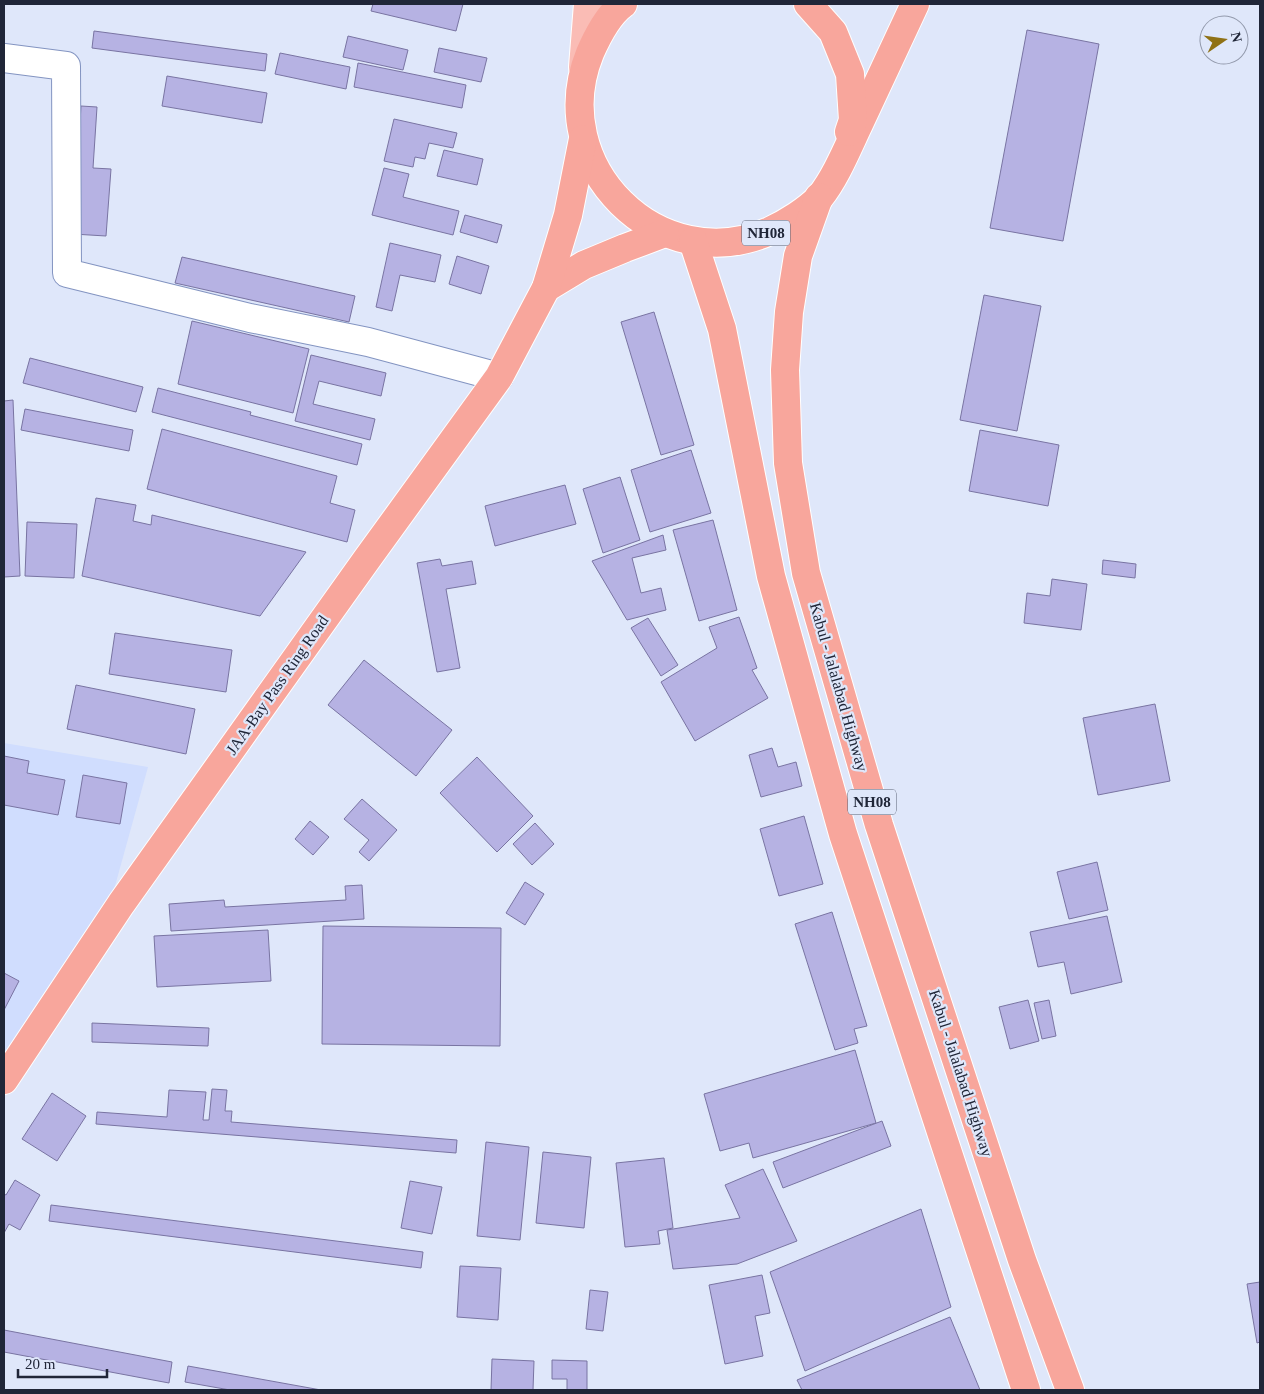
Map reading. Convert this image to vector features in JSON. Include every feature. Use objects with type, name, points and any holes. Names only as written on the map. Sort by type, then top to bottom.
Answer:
[{"type":"highway","name":"Kabul - Jalalabad Highway","points":[[623,4],[597,36],[583,70],[578,104],[583,139],[600,178],[628,210],[665,233],[693,241],[720,243],[755,238],[787,223],[820,197]]},
{"type":"highway","name":"Kabul - Jalalabad Highway","points":[[808,4],[833,32],[850,74],[853,120],[840,164]]},
{"type":"highway","name":"Kabul - Jalalabad Highway","points":[[915,4],[840,164],[820,197],[798,256],[789,312],[785,370],[788,463],[806,573],[879,824],[1022,1260],[1070,1390]]},
{"type":"highway","name":"JAA-Bay Pass Ring Road","points":[[4,1080],[121,904],[499,377],[546,288],[568,215],[583,139]]},
{"type":"highway","points":[[546,288],[584,266],[665,233]]},
{"type":"highway","name":"NH08","points":[[693,241],[722,329],[771,576],[843,834],[1026,1390]]},
{"type":"highway","points":[[843,834],[879,824]]},
{"type":"main road","points":[[583,70],[588,4]]},
{"type":"street","points":[[4,58],[66,66],[67,273],[250,318],[368,342],[499,377]]},
{"type":"shaded area","points":[[4,743],[148,767],[110,904],[37,1018],[4,1054]]},
{"type":"building","points":[[373,4],[463,4],[456,31],[371,11]]},
{"type":"building","points":[[1027,30],[1099,44],[1063,241],[990,228]]},
{"type":"building","points":[[94,31],[267,54],[265,71],[92,48]]},
{"type":"building","points":[[348,36],[408,50],[403,70],[343,57]]},
{"type":"building","points":[[439,48],[487,58],[481,82],[434,72]]},
{"type":"building","points":[[280,53],[350,67],[346,89],[275,74]]},
{"type":"building","points":[[358,63],[466,85],[462,108],[354,87]]},
{"type":"building","points":[[167,76],[267,93],[262,123],[162,106]]},
{"type":"building","points":[[81,106],[97,107],[93,168],[111,169],[106,236],[73,234]]},
{"type":"building","points":[[394,119],[457,133],[453,148],[429,143],[425,159],[415,157],[413,167],[384,161]]},
{"type":"building","points":[[444,150],[483,159],[477,185],[437,176]]},
{"type":"building","points":[[384,168],[409,174],[403,197],[459,211],[453,235],[372,215]]},
{"type":"building","points":[[465,215],[502,225],[497,243],[460,232]]},
{"type":"building","points":[[390,243],[441,255],[435,282],[400,275],[392,311],[376,307]]},
{"type":"building","points":[[457,256],[489,266],[481,294],[449,284]]},
{"type":"building","points":[[182,257],[355,296],[349,322],[175,283]]},
{"type":"building","points":[[984,295],[1041,306],[1017,431],[960,420]]},
{"type":"building","points":[[654,312],[694,445],[661,455],[621,322]]},
{"type":"building","points":[[192,321],[309,349],[293,413],[178,384]]},
{"type":"building","points":[[311,355],[386,373],[381,396],[319,381],[313,404],[375,419],[370,440],[295,421]]},
{"type":"building","points":[[30,358],[143,387],[136,412],[23,383]]},
{"type":"building","points":[[158,388],[251,412],[250,415],[362,444],[357,465],[152,412]]},
{"type":"building","points":[[13,400],[20,576],[4,577],[4,401]]},
{"type":"building","points":[[25,409],[133,430],[129,451],[21,430]]},
{"type":"building","points":[[162,429],[337,476],[330,503],[355,510],[347,542],[147,489]]},
{"type":"building","points":[[980,430],[1059,445],[1048,506],[969,491]]},
{"type":"building","points":[[691,450],[711,513],[650,532],[631,470]]},
{"type":"building","points":[[620,477],[640,540],[603,553],[583,489]]},
{"type":"building","points":[[565,485],[576,524],[495,546],[485,506]]},
{"type":"building","points":[[96,498],[136,505],[133,521],[151,525],[152,515],[306,552],[260,616],[82,576]]},
{"type":"building","points":[[713,520],[737,610],[699,621],[673,530]]},
{"type":"building","points":[[27,522],[77,524],[74,578],[25,576]]},
{"type":"building","points":[[663,535],[666,550],[632,558],[641,593],[661,588],[666,610],[627,620],[592,561]]},
{"type":"building","points":[[440,559],[442,566],[472,561],[476,584],[446,589],[460,668],[437,672],[417,563]]},
{"type":"building","points":[[1103,560],[1136,564],[1135,578],[1102,574]]},
{"type":"building","points":[[1052,579],[1087,584],[1081,630],[1024,623],[1027,593],[1050,596]]},
{"type":"building","points":[[739,617],[757,668],[752,670],[768,698],[695,741],[661,682],[717,648],[709,627]]},
{"type":"building","points":[[648,618],[678,665],[661,676],[631,628]]},
{"type":"building","points":[[115,633],[232,650],[226,692],[109,674]]},
{"type":"building","points":[[364,660],[452,730],[416,776],[328,705]]},
{"type":"building","points":[[76,685],[195,709],[186,754],[67,729]]},
{"type":"building","points":[[1155,704],[1170,781],[1098,795],[1083,718]]},
{"type":"building","points":[[772,748],[778,767],[796,762],[802,786],[761,797],[749,755]]},
{"type":"building","points":[[4,756],[29,761],[27,773],[65,780],[58,815],[4,805]]},
{"type":"building","points":[[477,757],[533,816],[497,852],[440,793]]},
{"type":"building","points":[[83,775],[127,783],[120,824],[76,817]]},
{"type":"building","points":[[362,799],[397,830],[369,861],[359,852],[369,840],[344,819]]},
{"type":"building","points":[[804,816],[823,884],[779,896],[760,829]]},
{"type":"building","points":[[310,821],[329,837],[313,855],[295,839]]},
{"type":"building","points":[[535,823],[554,844],[532,865],[513,844]]},
{"type":"building","points":[[1097,862],[1108,910],[1069,919],[1057,872]]},
{"type":"building","points":[[525,882],[544,894],[525,925],[506,913]]},
{"type":"building","points":[[362,885],[364,919],[171,931],[169,904],[224,900],[225,907],[346,900],[345,886]]},
{"type":"building","points":[[832,912],[867,1026],[854,1029],[858,1043],[835,1050],[795,924]]},
{"type":"building","points":[[1107,916],[1122,982],[1071,994],[1064,962],[1038,967],[1030,932]]},
{"type":"building","points":[[323,926],[501,928],[500,1046],[322,1044]]},
{"type":"building","points":[[268,930],[271,981],[157,987],[154,936]]},
{"type":"building","points":[[4,973],[19,981],[4,1010]]},
{"type":"building","points":[[1028,1000],[1039,1041],[1010,1049],[999,1007]]},
{"type":"building","points":[[1049,1000],[1056,1036],[1042,1039],[1034,1003]]},
{"type":"building","points":[[92,1023],[209,1028],[208,1046],[92,1042]]},
{"type":"building","points":[[855,1050],[876,1123],[753,1158],[749,1143],[720,1151],[704,1094]]},
{"type":"building","points":[[212,1089],[227,1090],[225,1111],[232,1111],[231,1122],[457,1140],[456,1153],[96,1124],[97,1112],[167,1117],[169,1090],[206,1092],[203,1120],[209,1120]]},
{"type":"building","points":[[52,1093],[86,1116],[57,1161],[22,1139]]},
{"type":"building","points":[[882,1121],[891,1146],[783,1188],[773,1162]]},
{"type":"building","points":[[486,1142],[529,1147],[520,1240],[477,1236]]},
{"type":"building","points":[[543,1152],[591,1157],[584,1228],[536,1223]]},
{"type":"building","points":[[664,1158],[673,1228],[658,1231],[660,1244],[625,1247],[616,1163]]},
{"type":"building","points":[[763,1169],[797,1241],[737,1264],[673,1269],[667,1230],[740,1218],[725,1185]]},
{"type":"building","points":[[15,1180],[40,1195],[20,1230],[9,1224],[4,1233],[4,1194],[6,1195]]},
{"type":"building","points":[[410,1181],[442,1187],[432,1234],[401,1228]]},
{"type":"building","points":[[51,1205],[423,1252],[421,1268],[49,1221]]},
{"type":"building","points":[[921,1209],[951,1307],[805,1371],[770,1272]]},
{"type":"building","points":[[460,1266],[501,1268],[498,1320],[457,1317]]},
{"type":"building","points":[[762,1275],[770,1313],[755,1316],[763,1356],[725,1364],[709,1285]]},
{"type":"building","points":[[1260,1282],[1260,1342],[1257,1343],[1247,1284]]},
{"type":"building","points":[[590,1290],[608,1292],[603,1331],[586,1329]]},
{"type":"building","points":[[950,1317],[980,1390],[802,1390],[797,1380]]},
{"type":"building","points":[[4,1330],[172,1362],[169,1383],[4,1352]]},
{"type":"building","points":[[492,1359],[534,1361],[533,1390],[491,1390]]},
{"type":"building","points":[[552,1360],[587,1361],[587,1390],[567,1390],[567,1379],[552,1379]]},
{"type":"building","points":[[188,1366],[321,1390],[230,1390],[185,1382]]}]
